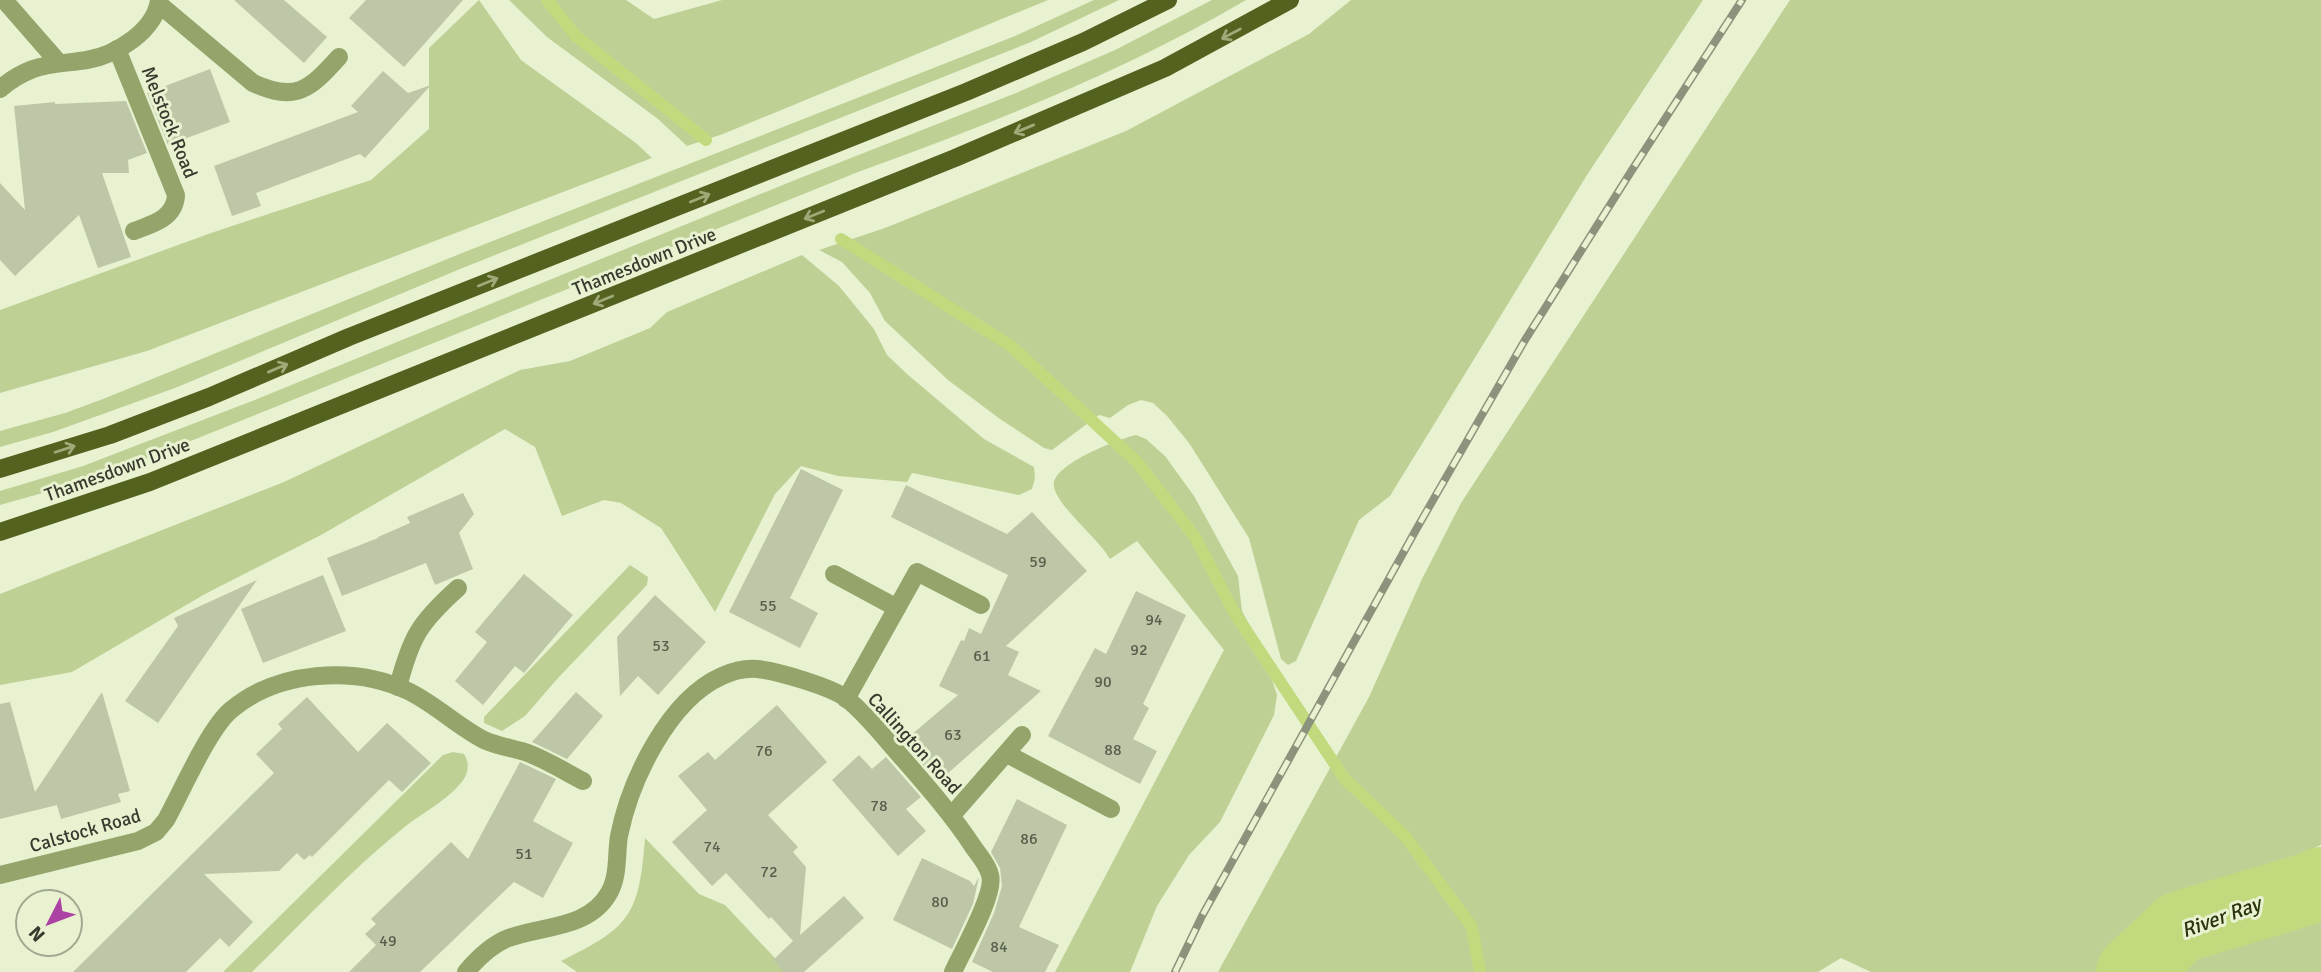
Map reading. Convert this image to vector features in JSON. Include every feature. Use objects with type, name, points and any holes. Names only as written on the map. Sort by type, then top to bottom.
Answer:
[{"type":"main road","name":"Thamesdown Drive","points":[[0,469],[110,435],[209,397],[349,337],[966,92],[1083,42],[1167,0]]},
{"type":"main road","name":"Thamesdown Drive","points":[[0,531],[150,482],[990,143],[1165,68],[1290,0]]},
{"type":"street","points":[[4,0],[59,63]]},
{"type":"street","points":[[0,89],[13,78],[35,68],[90,60],[117,49],[143,30],[159,2],[253,83],[268,90],[286,93],[302,91],[316,82],[339,57]]},
{"type":"street","name":"Melstock Road","points":[[117,49],[176,195],[172,210],[159,221],[134,231]]},
{"type":"street","name":"Callington Road","points":[[846,699],[917,572],[981,605]]},
{"type":"street","points":[[834,574],[897,608]]},
{"type":"street","points":[[398,687],[414,635],[458,588]]},
{"type":"street","name":"Callington Road","points":[[466,972],[491,947],[508,938],[580,919],[603,901],[611,890],[624,816],[653,746],[667,725],[702,687],[720,676],[740,669],[758,669],[835,692],[846,699],[880,732],[952,815],[990,874],[991,890],[953,972]]},
{"type":"street","name":"Calstock Road","points":[[0,875],[138,841],[156,832],[166,820],[216,726],[230,710],[274,686],[313,674],[386,681],[437,707],[485,740],[534,756],[583,781]]},
{"type":"street","name":"Callington Road","points":[[952,815],[1022,735]]},
{"type":"street","points":[[1007,754],[1111,809]]},
{"type":"green space","points":[[479,0],[521,60],[636,143],[652,158],[147,351],[0,393],[0,310],[211,233],[371,180],[429,129],[429,48]]},
{"type":"green space","points":[[509,0],[626,0],[654,19],[722,0],[1048,0],[723,134],[687,146],[658,119],[547,37]]},
{"type":"green space","points":[[1094,0],[1119,0],[1031,42],[465,267],[175,388],[53,432],[0,447],[0,431],[103,399],[467,251],[1015,36]]},
{"type":"green space","points":[[1212,0],[1246,0],[1105,73],[958,135],[858,172],[136,463],[85,481],[0,505],[0,491],[83,466],[257,399],[1016,93],[1115,50]]},
{"type":"green space","points":[[1351,0],[1703,0],[1587,175],[1390,496],[1359,520],[1296,661],[1288,665],[1281,659],[1249,538],[1189,443],[1153,403],[1141,400],[1128,405],[1110,418],[1099,415],[1052,450],[1044,448],[948,380],[885,321],[870,293],[842,262],[819,250],[885,228],[1126,131],[1309,34]]},
{"type":"green space","points":[[1790,0],[2321,0],[2321,845],[2238,882],[2180,902],[2147,929],[2109,972],[1871,972],[1841,958],[1818,972],[1218,972],[1369,697],[1422,579],[1461,503]]},
{"type":"green space","points":[[802,255],[839,286],[874,329],[887,355],[907,374],[984,439],[1034,467],[1032,489],[1019,495],[912,473],[907,482],[838,476],[801,466],[775,494],[715,612],[661,528],[621,503],[604,500],[562,516],[535,447],[505,429],[321,535],[205,594],[72,672],[0,685],[0,594],[284,482],[520,370],[570,361],[650,328],[667,312]]},
{"type":"green space","points":[[1136,435],[1146,439],[1165,456],[1194,496],[1238,576],[1242,611],[1261,646],[1277,695],[1274,715],[1220,822],[1189,855],[1157,906],[1130,972],[1055,972],[1224,650],[1137,541],[1110,559],[1057,495],[1055,479],[1062,470],[1087,454]]},
{"type":"green space","points":[[630,565],[648,577],[647,585],[525,716],[502,731],[484,723],[484,717]]},
{"type":"green space","points":[[453,752],[464,754],[468,766],[458,787],[401,830],[362,864],[252,972],[223,972],[443,755]]},
{"type":"green space","points":[[645,838],[699,894],[725,905],[788,972],[577,972],[561,961],[602,938],[627,916],[639,885]]},
{"type":"green space","points":[[2321,906],[2321,972],[2180,972],[2211,951]]},
{"type":"building","points":[[234,0],[284,0],[327,37],[304,63]]},
{"type":"building","points":[[366,0],[463,0],[404,67],[349,18]]},
{"type":"building","points":[[210,69],[230,122],[168,145],[147,93]]},
{"type":"building","points":[[383,71],[408,93],[431,85],[365,158],[360,154],[256,193],[261,206],[232,216],[214,166],[358,112],[351,106]]},
{"type":"building","points":[[126,101],[147,153],[128,160],[129,173],[102,173],[131,257],[98,268],[79,215],[15,276],[0,260],[0,183],[25,210],[14,106],[55,102]]},
{"type":"building","points":[[801,469],[843,490],[790,598],[818,613],[800,648],[729,612]]},
{"type":"building","points":[[906,485],[1007,534],[1032,512],[1087,571],[1006,646],[1019,652],[1008,675],[1041,691],[938,782],[903,742],[958,695],[939,686],[969,628],[981,634],[1008,575],[891,517]]},
{"type":"building","points":[[463,493],[474,514],[459,533],[473,569],[435,585],[426,563],[342,596],[327,558],[410,523],[407,517]]},
{"type":"building","points":[[524,574],[573,615],[524,673],[515,666],[483,705],[455,681],[487,642],[475,632]]},
{"type":"building","points":[[323,575],[346,631],[263,663],[241,609]]},
{"type":"building","points":[[257,580],[158,723],[125,701],[178,626],[174,618]]},
{"type":"building","points":[[1136,591],[1186,615],[1143,704],[1149,708],[1133,739],[1157,751],[1140,784],[1048,736],[1095,648],[1106,654]]},
{"type":"building","points":[[655,595],[706,642],[658,695],[638,676],[620,696],[617,637]]},
{"type":"building","points":[[102,692],[130,791],[118,794],[121,802],[61,819],[57,805],[0,819],[0,704],[10,702],[35,792]]},
{"type":"building","points":[[576,692],[603,716],[567,759],[532,742]]},
{"type":"building","points":[[307,697],[358,752],[387,723],[431,763],[402,792],[389,780],[312,857],[310,855],[304,860],[297,853],[279,871],[204,874],[253,922],[229,947],[220,938],[186,972],[73,972],[274,773],[256,754],[282,729],[278,724]]},
{"type":"building","points":[[777,705],[827,762],[768,815],[798,847],[793,852],[806,867],[800,935],[844,896],[864,918],[804,972],[784,972],[773,960],[793,941],[771,917],[769,919],[726,873],[712,886],[672,842],[707,810],[678,776],[708,752],[715,760]]},
{"type":"building","points":[[859,755],[872,769],[886,757],[921,797],[906,809],[926,831],[898,856],[832,780]]},
{"type":"building","points":[[520,762],[556,779],[533,821],[573,843],[543,898],[514,882],[420,972],[349,972],[376,945],[365,934],[376,924],[371,919],[451,842],[468,859]]},
{"type":"building","points":[[1017,799],[1067,825],[1019,927],[1059,945],[1045,972],[993,972],[972,962],[994,913],[1002,886],[1000,868],[991,852]]},
{"type":"building","points":[[922,858],[970,881],[974,886],[979,877],[973,904],[952,949],[893,920]]},
{"type":"waterway","points":[[547,0],[576,36],[706,140]]},
{"type":"waterway","points":[[841,239],[1011,346],[1137,462],[1195,537],[1234,612],[1344,778],[1405,836],[1472,927],[1480,972]]},
{"type":"waterway","name":"River Ray","points":[[2132,972],[2180,927],[2321,883]]},
{"type":"railway","points":[[1175,972],[1202,916],[1417,528],[1525,340],[1742,0]]}]
